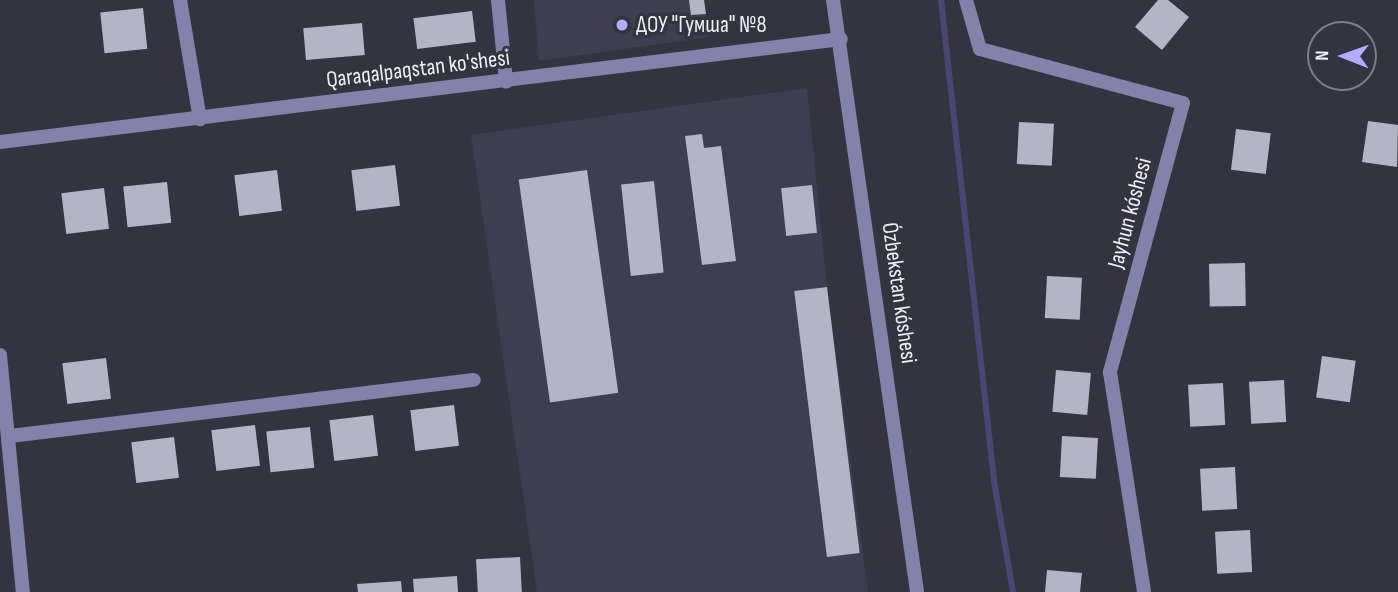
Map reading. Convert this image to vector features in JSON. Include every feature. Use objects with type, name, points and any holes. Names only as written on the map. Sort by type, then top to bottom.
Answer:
[{"type":"street","points":[[180,0],[200,119]]},
{"type":"street","points":[[498,0],[506,82]]},
{"type":"street","name":"Ózbekstan kóshesi","points":[[833,0],[841,39],[917,592]]},
{"type":"street","name":"Jayhun kóshesi","points":[[966,0],[980,49],[1183,103],[1110,372],[1144,592]]},
{"type":"street","name":"Qaraqalpaqstan ko'shesi","points":[[0,142],[841,39]]},
{"type":"street","points":[[0,355],[10,436],[23,592]]},
{"type":"street","points":[[10,436],[474,380]]},
{"type":"shaded area","name":"ДОУ \"Гумша\" №8","points":[[534,0],[704,0],[709,37],[539,61]]},
{"type":"shaded area","points":[[807,88],[827,287],[868,592],[537,592],[471,135]]},
{"type":"building","points":[[689,0],[704,0],[706,14],[691,15]]},
{"type":"building","points":[[1158,0],[1168,0],[1189,17],[1162,50],[1135,27]]},
{"type":"building","points":[[143,8],[147,49],[105,53],[100,12]]},
{"type":"building","points":[[472,11],[476,42],[417,49],[413,18]]},
{"type":"building","points":[[362,23],[365,55],[306,60],[303,28]]},
{"type":"building","points":[[1368,121],[1398,125],[1397,167],[1362,162]]},
{"type":"building","points":[[1019,122],[1054,124],[1052,166],[1017,164]]},
{"type":"building","points":[[1236,129],[1271,133],[1266,174],[1231,170]]},
{"type":"building","points":[[702,134],[704,148],[721,146],[736,261],[702,265],[685,136]]},
{"type":"building","points":[[395,165],[400,206],[356,211],[351,170]]},
{"type":"building","points":[[277,170],[282,211],[239,216],[234,175]]},
{"type":"building","points":[[587,170],[618,393],[550,402],[519,180]]},
{"type":"building","points":[[654,181],[664,272],[631,276],[621,184]]},
{"type":"building","points":[[167,182],[171,223],[128,227],[123,187]]},
{"type":"building","points":[[812,185],[817,233],[786,236],[781,188]]},
{"type":"building","points":[[104,188],[109,229],[66,234],[61,193]]},
{"type":"building","points":[[1245,263],[1246,306],[1210,307],[1209,264]]},
{"type":"building","points":[[1047,276],[1082,278],[1080,320],[1045,318]]},
{"type":"building","points":[[827,287],[860,553],[827,557],[794,291]]},
{"type":"building","points":[[1322,356],[1356,361],[1350,402],[1316,398]]},
{"type":"building","points":[[106,358],[111,399],[67,404],[62,363]]},
{"type":"building","points":[[1056,370],[1091,373],[1087,415],[1052,412]]},
{"type":"building","points":[[1284,380],[1286,422],[1251,424],[1249,382]]},
{"type":"building","points":[[1223,383],[1225,425],[1190,427],[1188,385]]},
{"type":"building","points":[[454,405],[459,446],[415,451],[410,410]]},
{"type":"building","points":[[373,415],[378,456],[334,461],[329,420]]},
{"type":"building","points":[[255,425],[260,466],[216,471],[211,430]]},
{"type":"building","points":[[310,427],[314,468],[271,472],[266,432]]},
{"type":"building","points":[[1062,436],[1098,438],[1096,479],[1060,477]]},
{"type":"building","points":[[174,437],[179,478],[136,483],[131,442]]},
{"type":"building","points":[[1235,467],[1237,509],[1202,511],[1200,469]]},
{"type":"building","points":[[1250,530],[1252,572],[1217,574],[1215,532]]},
{"type":"building","points":[[520,557],[522,592],[478,592],[476,559]]},
{"type":"building","points":[[1047,570],[1082,573],[1080,592],[1045,592]]},
{"type":"building","points":[[457,576],[458,592],[414,592],[413,579]]},
{"type":"building","points":[[401,581],[402,592],[358,592],[357,584]]},
{"type":"waterway","points":[[941,0],[994,481],[1013,592]]},
{"type":"place","name":"ДОУ \"Гумша\" №8","points":[[622,25]]}]
